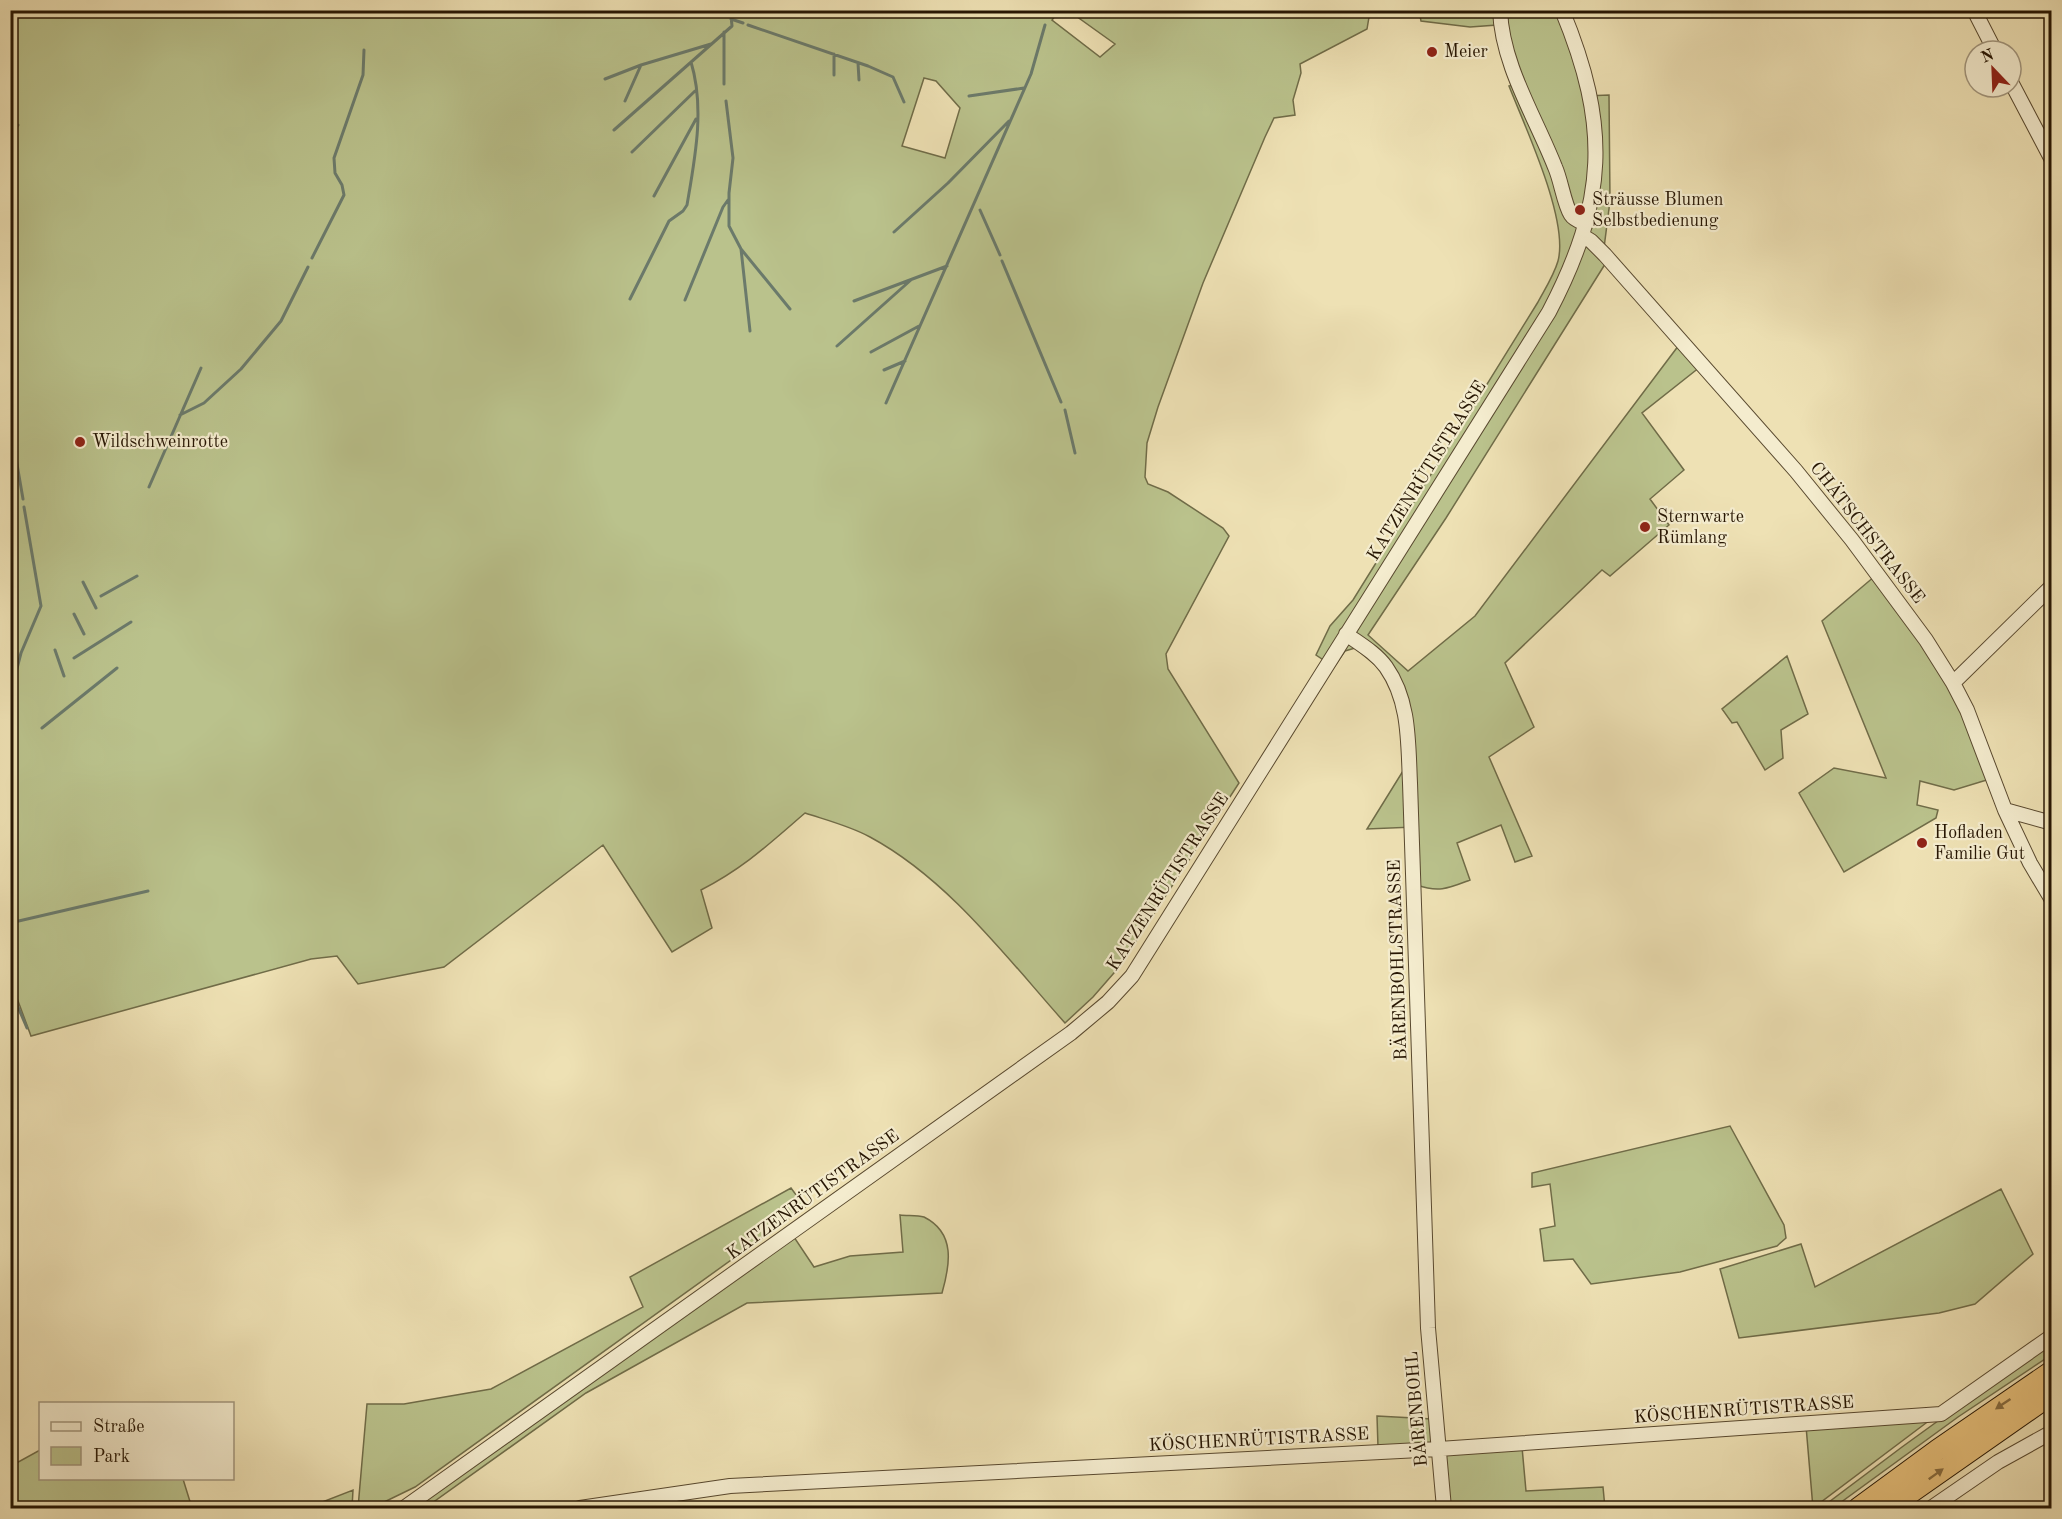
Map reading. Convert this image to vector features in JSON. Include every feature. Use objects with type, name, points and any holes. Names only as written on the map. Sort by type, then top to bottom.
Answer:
[{"type":"highway","points":[[1858,1509],[1954,1438],[2052,1371]]},
{"type":"highway","points":[[1889,1509],[2052,1394]]},
{"type":"street","name":"CHÄTSCHSTRASSE","points":[[1500,10],[1505,47],[1556,169],[1569,211],[1591,240],[1796,471],[1899,601],[1953,683],[1978,736],[2005,810],[2030,863],[2052,900]]},
{"type":"street","name":"KATZENRÜTISTRASSE","points":[[404,1509],[1071,1033],[1108,1002],[1131,976],[1548,312],[1575,258],[1593,196],[1594,123],[1585,74],[1562,10]]},
{"type":"street","points":[[1974,10],[1989,39]]},
{"type":"street","points":[[2020,99],[2052,160]]},
{"type":"street","points":[[1953,683],[2052,586]]},
{"type":"street","name":"BÄRENBOHLSTRASSE","points":[[1346,634],[1385,665],[1404,707],[1410,783],[1428,1307]]},
{"type":"street","points":[[2005,810],[2052,823]]},
{"type":"street","name":"BÄRENBOHL","points":[[1428,1307],[1444,1509]]},
{"type":"street","name":"KÖSCHENRÜTISTRASSE","points":[[580,1509],[730,1486],[1439,1449],[1941,1414],[2052,1335]]},
{"type":"street","points":[[1931,1509],[1998,1462],[2052,1432]]},
{"type":"green space","points":[[11,11],[1059,11],[1052,20],[1100,57],[1115,44],[1069,11],[1370,11],[1367,29],[1300,64],[1301,73],[1293,100],[1295,115],[1274,118],[1265,137],[1203,283],[1147,443],[1145,477],[1148,484],[1168,492],[1223,528],[1229,536],[1166,654],[1168,669],[1239,783],[1120,966],[1093,997],[1065,1023],[975,921],[925,875],[898,854],[870,837],[846,826],[805,813],[743,864],[701,890],[712,928],[672,952],[603,845],[444,967],[358,984],[337,956],[311,959],[31,1036],[11,982],[10,832],[13,818],[10,818]],"holes":[[[924,78],[936,81],[960,108],[945,158],[902,146]]]},
{"type":"green space","points":[[1419,11],[1497,11],[1497,25],[1470,27],[1421,21]]},
{"type":"green space","points":[[1503,11],[1557,11],[1585,96],[1609,95],[1610,201],[1604,248],[1607,261],[1446,518],[1368,635],[1408,671],[1475,616],[1679,345],[1700,367],[1642,413],[1684,470],[1650,499],[1669,525],[1610,576],[1602,570],[1505,663],[1534,727],[1489,757],[1532,856],[1515,862],[1501,825],[1457,843],[1470,880],[1450,887],[1432,889],[1417,885],[1414,827],[1367,829],[1403,771],[1400,713],[1391,687],[1380,669],[1355,648],[1345,651],[1334,667],[1316,655],[1330,626],[1353,600],[1538,302],[1558,261],[1560,243],[1552,198],[1509,86],[1522,83],[1509,52]]},
{"type":"green space","points":[[1875,576],[1951,685],[1990,779],[1954,790],[1920,781],[1917,805],[1938,810],[1936,818],[1844,872],[1799,793],[1834,768],[1886,778],[1822,621]]},
{"type":"green space","points":[[1787,656],[1808,714],[1781,730],[1783,758],[1765,770],[1737,722],[1732,723],[1722,709]]},
{"type":"green space","points":[[1730,1126],[1784,1225],[1786,1238],[1777,1246],[1680,1272],[1591,1284],[1573,1259],[1544,1261],[1540,1229],[1555,1226],[1550,1184],[1532,1187],[1532,1173]]},
{"type":"green space","points":[[791,1188],[805,1207],[415,1487],[372,1508],[358,1508],[367,1404],[404,1404],[491,1389],[643,1307],[630,1277]]},
{"type":"green space","points":[[2001,1189],[2033,1254],[1975,1304],[1939,1313],[1739,1338],[1720,1269],[1801,1244],[1815,1287]]},
{"type":"green space","points":[[900,1215],[924,1217],[934,1224],[946,1241],[948,1261],[942,1293],[747,1303],[586,1393],[425,1508],[418,1508],[423,1502],[794,1237],[814,1267],[850,1256],[903,1252]]},
{"type":"green space","points":[[2051,1339],[2051,1355],[1958,1417],[1833,1508],[1821,1508],[1902,1447]]},
{"type":"green space","points":[[1377,1416],[1432,1419],[1435,1444],[1378,1447]]},
{"type":"green space","points":[[1930,1420],[1813,1508],[1806,1426]]},
{"type":"green space","points":[[1522,1447],[1526,1491],[1603,1487],[1605,1508],[1449,1508],[1444,1452]]},
{"type":"green space","points":[[39,1451],[39,1480],[183,1480],[192,1508],[11,1508],[11,1466]]},
{"type":"green space","points":[[353,1490],[352,1508],[307,1508]]},
{"type":"waterway","points":[[614,130],[732,26],[731,16],[727,10]]},
{"type":"waterway","points":[[1049,14],[1050,10]]},
{"type":"waterway","points":[[731,19],[743,23]]},
{"type":"waterway","points":[[748,25],[868,66],[893,77],[904,102]]},
{"type":"waterway","points":[[886,403],[1031,74],[1045,25]]},
{"type":"waterway","points":[[724,32],[724,84]]},
{"type":"waterway","points":[[605,79],[641,65],[711,44]]},
{"type":"waterway","points":[[312,258],[344,195],[342,185],[335,173],[334,158],[363,75],[364,50]]},
{"type":"waterway","points":[[834,54],[834,75]]},
{"type":"waterway","points":[[630,299],[669,221],[683,211],[687,205],[698,115],[691,62]]},
{"type":"waterway","points":[[858,63],[859,80]]},
{"type":"waterway","points":[[625,101],[641,65]]},
{"type":"waterway","points":[[969,96],[1024,88]]},
{"type":"waterway","points":[[632,152],[695,91]]},
{"type":"waterway","points":[[726,101],[733,158],[729,193],[729,226],[741,249],[790,309]]},
{"type":"waterway","points":[[654,196],[696,119]]},
{"type":"waterway","points":[[894,232],[948,183],[1009,121]]},
{"type":"waterway","points":[[10,138],[18,125]]},
{"type":"waterway","points":[[685,300],[723,207],[728,200]]},
{"type":"waterway","points":[[980,210],[1000,255]]},
{"type":"waterway","points":[[741,249],[750,331]]},
{"type":"waterway","points":[[1002,261],[1061,402]]},
{"type":"waterway","points":[[854,301],[947,266]]},
{"type":"waterway","points":[[180,415],[204,403],[241,369],[281,321],[308,267]]},
{"type":"waterway","points":[[837,346],[912,279]]},
{"type":"waterway","points":[[871,352],[919,326]]},
{"type":"waterway","points":[[884,370],[905,361]]},
{"type":"waterway","points":[[149,487],[201,368]]},
{"type":"waterway","points":[[1065,410],[1075,453]]},
{"type":"waterway","points":[[13,441],[23,499]]},
{"type":"waterway","points":[[10,695],[21,653],[41,606],[24,507]]},
{"type":"waterway","points":[[101,596],[137,576]]},
{"type":"waterway","points":[[83,582],[96,608]]},
{"type":"waterway","points":[[74,614],[84,634]]},
{"type":"waterway","points":[[74,658],[131,622]]},
{"type":"waterway","points":[[55,650],[64,676]]},
{"type":"waterway","points":[[42,728],[117,668]]},
{"type":"waterway","points":[[10,923],[148,891]]},
{"type":"waterway","points":[[10,988],[27,1028]]},
{"type":"place","name":"Meier","points":[[1432,52]]},
{"type":"place","name":"Sträusse Blumen Selbstbedienung","points":[[1580,210]]},
{"type":"place","name":"Wildschweinrotte","points":[[80,442]]},
{"type":"place","name":"Sternwarte Rümlang","points":[[1645,527]]},
{"type":"place","name":"Hofladen Familie Gut","points":[[1922,843]]}]
